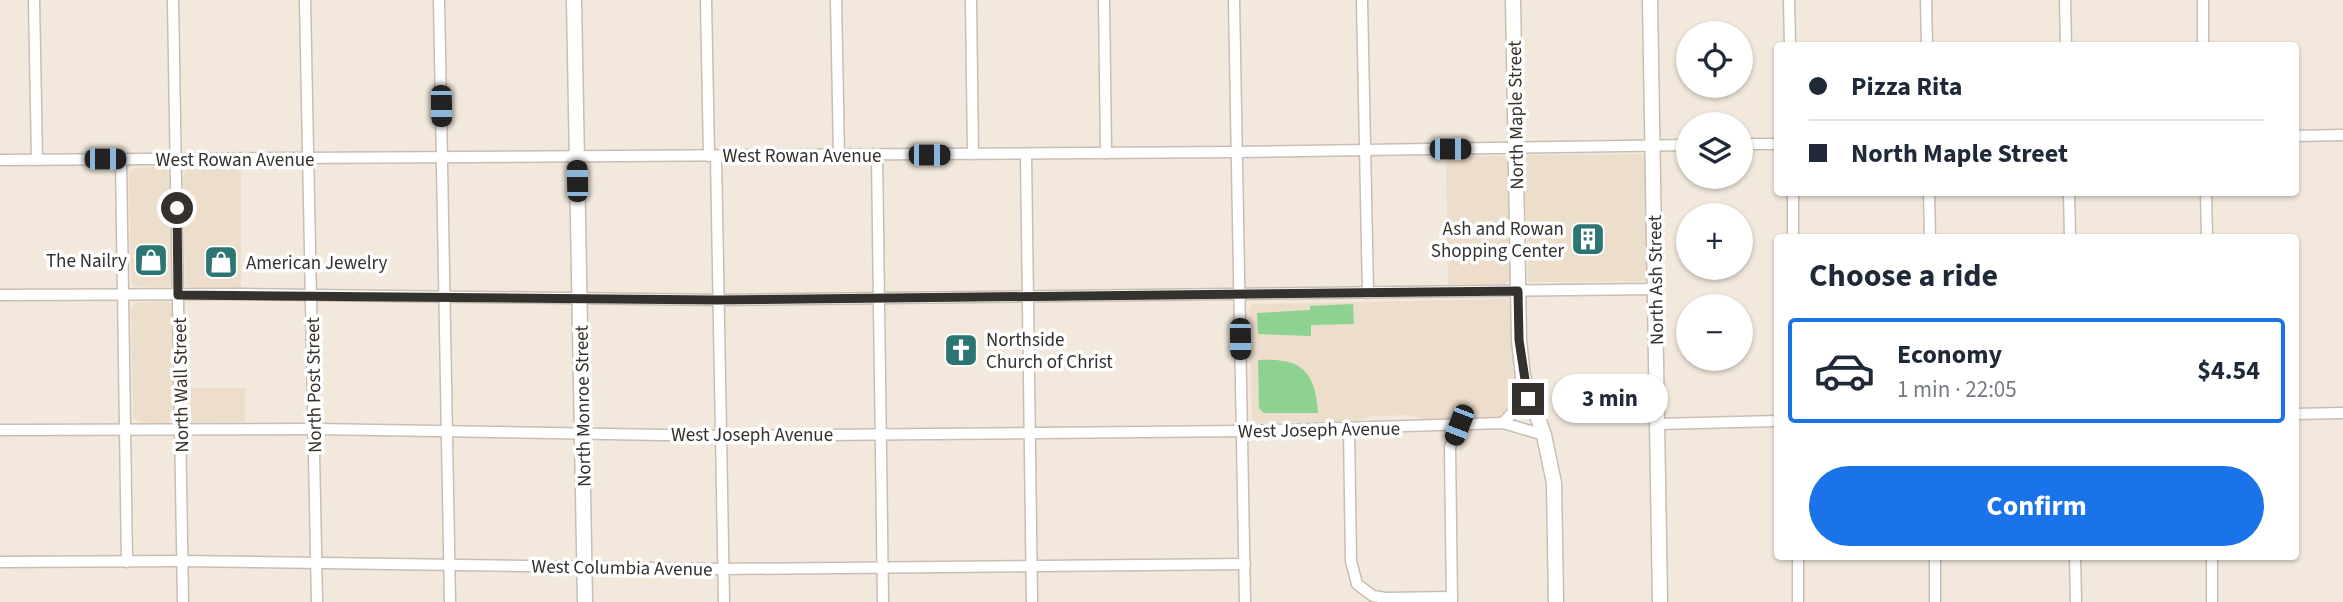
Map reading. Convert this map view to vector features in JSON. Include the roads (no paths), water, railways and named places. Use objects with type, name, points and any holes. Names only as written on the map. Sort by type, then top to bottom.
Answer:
[{"type":"main road","name":"North Monroe Street","points":[[574,0],[585,602]]},
{"type":"main road","name":"North Maple Street","points":[[1513,0],[1518,291],[1523,377],[1544,435],[1554,483],[1556,602]]},
{"type":"main road","name":"North Ash Street","points":[[1650,0],[1660,602]]},
{"type":"street","points":[[34,0],[37,160]]},
{"type":"street","name":"North Wall Street","points":[[173,0],[183,602]]},
{"type":"street","name":"North Post Street","points":[[305,0],[317,602]]},
{"type":"street","points":[[439,0],[450,602]]},
{"type":"street","points":[[706,0],[713,156],[724,602]]},
{"type":"street","points":[[836,0],[839,155]]},
{"type":"street","points":[[971,0],[973,154]]},
{"type":"street","points":[[1104,0],[1106,153]]},
{"type":"street","points":[[1234,0],[1245,602]]},
{"type":"street","points":[[1362,0],[1368,293]]},
{"type":"street","points":[[1789,0],[1790,42]]},
{"type":"street","points":[[1926,0],[1927,42]]},
{"type":"street","points":[[2065,0],[2066,42]]},
{"type":"street","points":[[2203,0],[2203,42]]},
{"type":"street","points":[[2299,136],[2343,135]]},
{"type":"street","points":[[1753,144],[1774,144]]},
{"type":"street","name":"West Rowan Avenue","points":[[0,160],[1026,154],[1676,145]]},
{"type":"street","points":[[1026,154],[1032,602]]},
{"type":"street","points":[[877,155],[883,602]]},
{"type":"street","points":[[121,159],[127,562]]},
{"type":"street","points":[[1793,196],[1793,234]]},
{"type":"street","points":[[1929,196],[1930,234]]},
{"type":"street","points":[[2069,196],[2070,234]]},
{"type":"street","points":[[2206,196],[2207,234]]},
{"type":"street","points":[[0,295],[311,295],[716,300],[1655,289]]},
{"type":"street","points":[[1503,423],[1514,411],[1523,377]]},
{"type":"street","points":[[2299,414],[2343,413]]},
{"type":"street","points":[[1657,424],[1774,421]]},
{"type":"street","name":"West Joseph Avenue","points":[[0,430],[448,430],[720,436],[1242,431],[1503,423],[1544,435]]},
{"type":"street","points":[[1349,429],[1351,561],[1357,584],[1373,596],[1452,600],[1450,447],[1459,425]]},
{"type":"street","points":[[1798,560],[1798,602]]},
{"type":"street","points":[[1935,560],[1935,602]]},
{"type":"street","points":[[2075,560],[2076,602]]},
{"type":"street","points":[[2212,560],[2213,602]]},
{"type":"street","name":"West Columbia Avenue","points":[[0,562],[316,562],[723,569],[1245,564]]},
{"type":"place","name":"Ash and Rowan Shopping Center","points":[[1588,239]]},
{"type":"place","name":"The Nailry","points":[[151,260]]},
{"type":"place","name":"American Jewelry","points":[[221,262]]},
{"type":"place","name":"Northside Church of Christ","points":[[961,350]]}]
